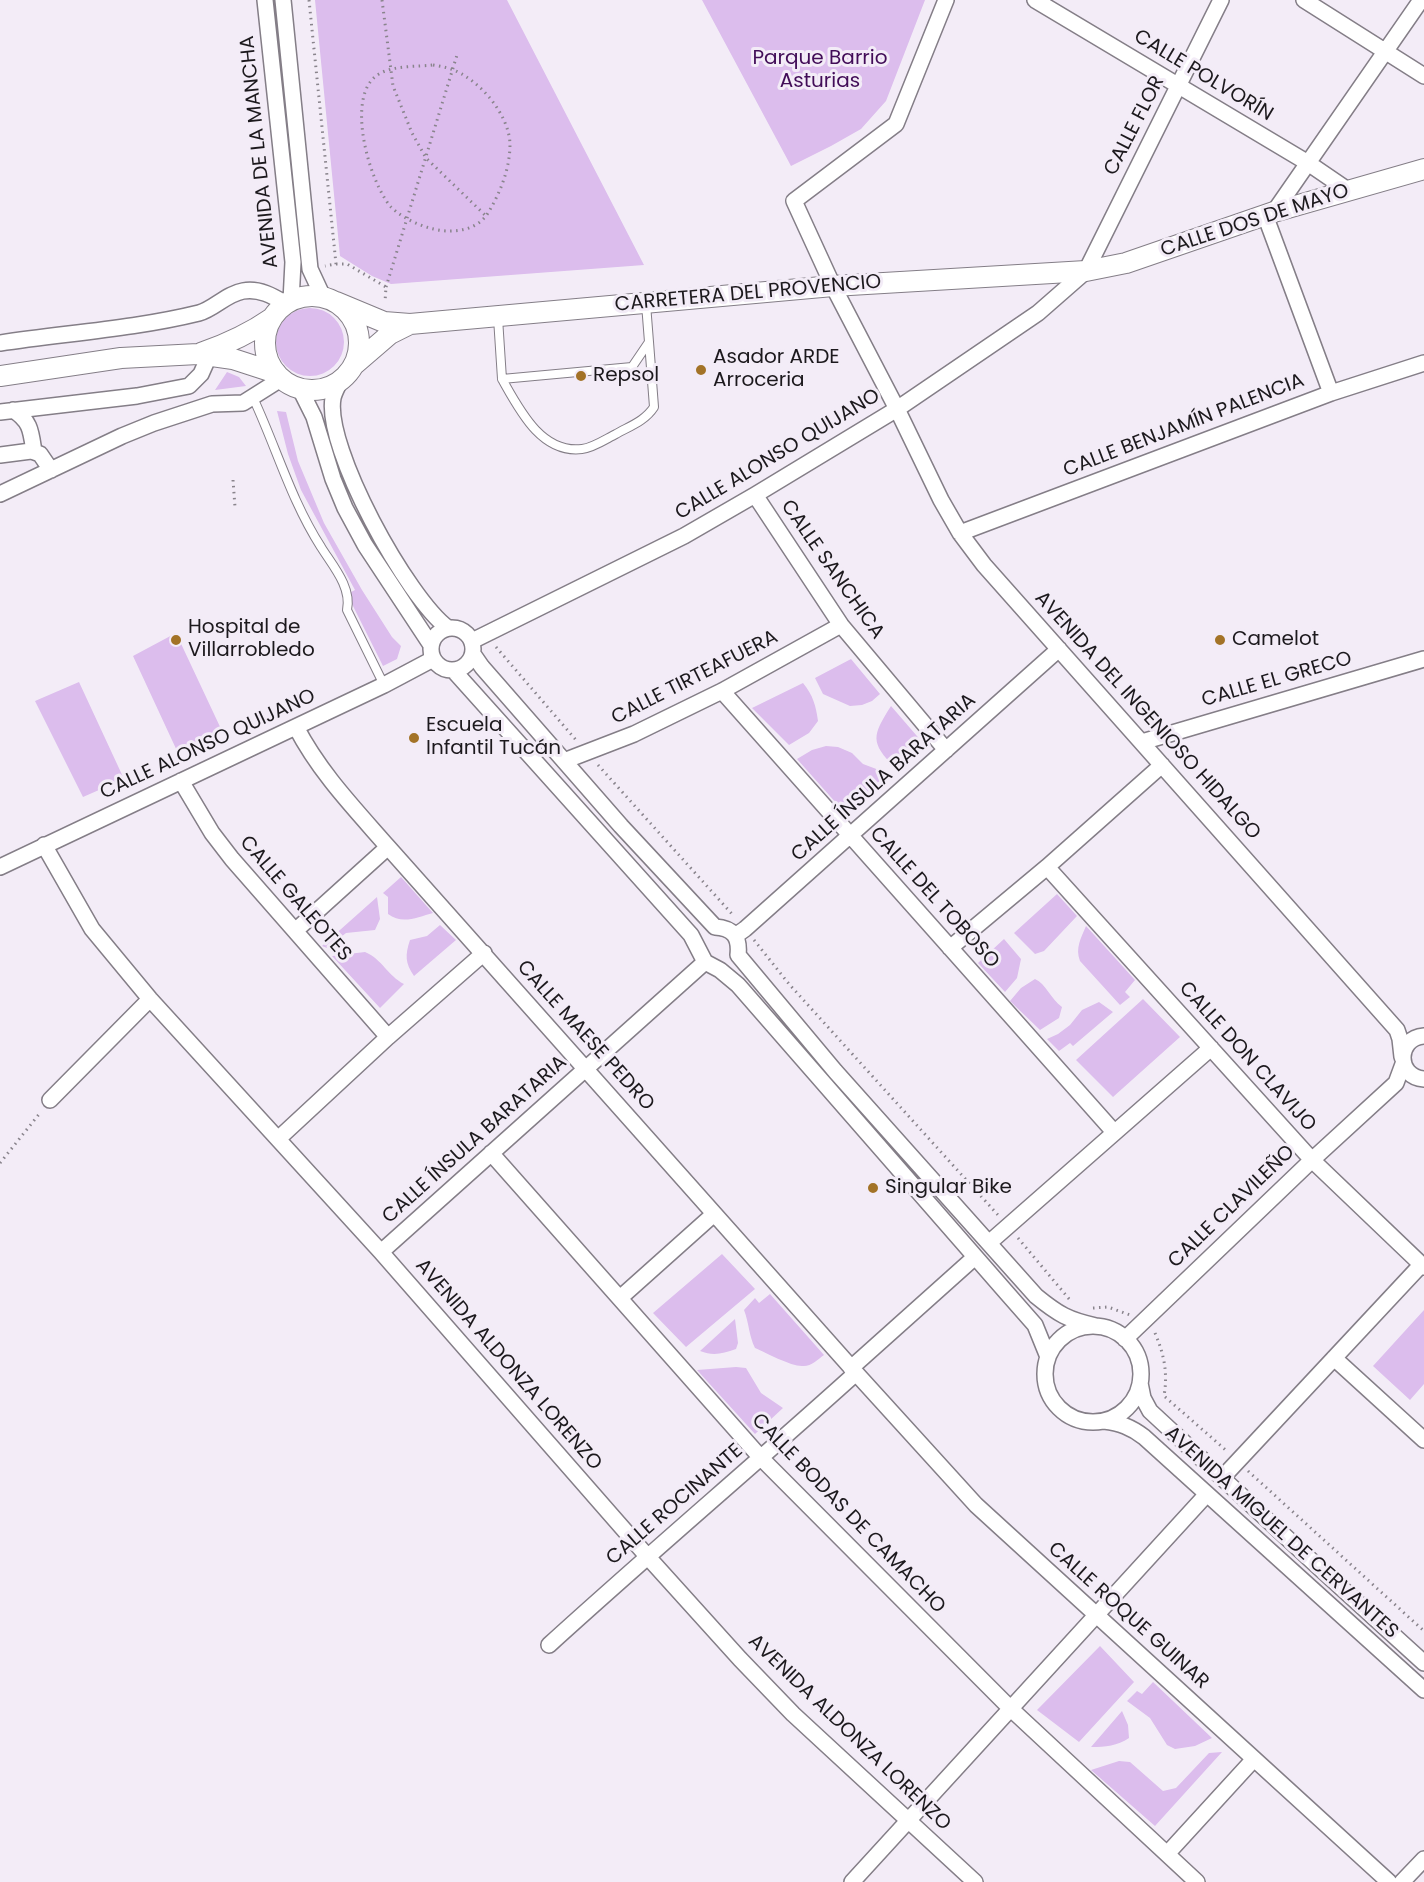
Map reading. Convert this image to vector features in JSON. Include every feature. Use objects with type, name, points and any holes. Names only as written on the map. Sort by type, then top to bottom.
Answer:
[{"type":"street","name":"AVENIDA DE LA MANCHA","points":[[265,0],[293,262],[289,302]]},
{"type":"street","name":"AVENIDA DE LA MANCHA","points":[[283,0],[310,269],[330,300]]},
{"type":"street","name":"AVENIDA DEL INGENIOSO HIDALGO","points":[[946,0],[896,124],[794,201],[833,286],[941,500],[960,533],[984,564],[1397,1030]]},
{"type":"street","name":"CALLE POLVORÍN","points":[[1035,0],[1308,162],[1349,191]]},
{"type":"street","name":"CALLE FLOR","points":[[1086,271],[1221,0]]},
{"type":"street","points":[[1304,0],[1424,76]]},
{"type":"street","points":[[1331,393],[1269,214],[1421,0]]},
{"type":"street","name":"CALLE DOS DE MAYO","points":[[1086,271],[1126,263],[1269,214],[1424,170]]},
{"type":"street","name":"CARRETERA DEL PROVENCIO","points":[[330,300],[384,322],[410,324],[833,286],[1086,271]]},
{"type":"street","name":"CALLE ALONSO QUIJANO","points":[[477,643],[684,536],[897,409],[1038,313],[1086,271]]},
{"type":"street","points":[[0,343],[165,321],[203,312],[224,298],[244,290],[266,292],[289,302]]},
{"type":"street","points":[[203,355],[250,334],[289,302],[302,297],[315,296],[330,300],[350,314],[357,327],[360,341],[358,355],[347,376],[340,381],[323,389],[300,389]]},
{"type":"street","points":[[272,318],[265,343],[268,360],[279,376]]},
{"type":"street","name":"CARRETERA DEL PROVENCIO","points":[[354,365],[390,334],[410,324]]},
{"type":"street","points":[[6,411],[137,396],[189,386],[201,374],[203,355]]},
{"type":"street","points":[[0,376],[121,358],[203,355],[232,359],[279,376],[300,389],[314,417],[333,479],[345,508],[364,545],[441,668],[454,671],[691,935],[702,956],[738,985],[1035,1325],[1048,1357]]},
{"type":"street","name":"CALLE BENJAMÍN PALENCIA","points":[[960,533],[1331,393],[1424,363]]},
{"type":"street","points":[[0,494],[154,423],[212,404],[243,403],[279,376]]},
{"type":"street","points":[[340,381],[333,398],[338,439],[357,488],[381,537],[408,582],[435,619],[448,628],[462,631],[477,643],[482,667],[621,826],[715,927],[740,932],[738,955],[731,964],[720,970]]},
{"type":"street","points":[[6,411],[25,417],[30,429],[34,452]]},
{"type":"street","points":[[0,455],[34,452],[40,454],[51,470]]},
{"type":"street","name":"CALLE SANCHICA","points":[[755,495],[841,625],[946,750]]},
{"type":"street","name":"CALLE TIRTEAFUERA","points":[[564,761],[633,734],[722,691],[841,625]]},
{"type":"street","points":[[432,652],[437,634],[448,628]]},
{"type":"street","points":[[454,671],[466,666],[477,643]]},
{"type":"street","name":"CALLE ÍNSULA BARATARIA","points":[[740,932],[851,837],[1059,649]]},
{"type":"street","name":"CALLE ALONSO QUIJANO","points":[[0,867],[384,685],[432,652]]},
{"type":"street","name":"CALLE EL GRECO","points":[[1142,742],[1424,659]]},
{"type":"street","name":"CALLE DEL TOBOSO","points":[[722,691],[1114,1132]]},
{"type":"street","name":"CALLE MAESE PEDRO","points":[[296,727],[311,755],[327,777],[853,1370]]},
{"type":"street","points":[[950,948],[1047,867],[1162,765]]},
{"type":"street","name":"CALLE GALEOTES","points":[[181,781],[212,833],[232,860],[388,1037]]},
{"type":"street","name":"AVENIDA ALDONZA LORENZO","points":[[44,846],[93,929],[150,999],[381,1252],[647,1556],[772,1693],[975,1882]]},
{"type":"street","points":[[296,931],[388,847]]},
{"type":"street","name":"CALLE DON CLAVIJO","points":[[1047,867],[1312,1160],[1423,1266]]},
{"type":"street","points":[[702,956],[701,939],[715,927]]},
{"type":"street","points":[[278,1139],[388,1037],[484,953]]},
{"type":"street","points":[[738,955],[835,1071],[1036,1296],[1071,1321],[1096,1326],[1113,1330],[1125,1339],[1136,1354],[1141,1370],[1140,1383],[1130,1405],[1119,1414],[1104,1421],[1086,1422],[1072,1418],[1053,1402],[1046,1387],[1045,1372],[1053,1347],[1067,1333],[1079,1328],[1096,1326]]},
{"type":"street","name":"CALLE ÍNSULA BARATARIA","points":[[381,1252],[586,1069],[702,956]]},
{"type":"street","points":[[50,1100],[150,999]]},
{"type":"street","points":[[1397,1030],[1421,1036]]},
{"type":"street","points":[[1397,1030],[1407,1071],[1421,1079]]},
{"type":"street","points":[[1403,1061],[1407,1044],[1421,1036]]},
{"type":"street","points":[[990,1242],[1211,1048]]},
{"type":"street","name":"CALLE CLAVILEÑO","points":[[1125,1339],[1396,1083],[1403,1061]]},
{"type":"street","points":[[1396,1083],[1405,1079],[1421,1079]]},
{"type":"street","name":"CALLE BODAS DE CAMACHO","points":[[491,1153],[761,1458],[1011,1708],[1197,1882]]},
{"type":"street","points":[[620,1298],[714,1214]]},
{"type":"street","name":"CALLE ROCINANTE","points":[[549,1645],[647,1556],[761,1458],[975,1257]]},
{"type":"street","points":[[1222,1478],[1423,1266]]},
{"type":"street","points":[[1334,1358],[1424,1440]]},
{"type":"street","name":"CALLE ROQUE GUINAR","points":[[853,1370],[976,1504],[1389,1882]]},
{"type":"street","name":"AVENIDA MIGUEL DE CERVANTES","points":[[1140,1383],[1143,1398],[1150,1411],[1424,1663]]},
{"type":"street","name":"AVENIDA MIGUEL DE CERVANTES","points":[[1104,1421],[1131,1427],[1424,1690]]},
{"type":"street","points":[[852,1882],[1207,1494]]},
{"type":"street","points":[[1167,1854],[1254,1759]]},
{"type":"street","points":[[1402,1882],[1424,1859]]},
{"type":"lane","points":[[498,316],[502,379],[535,430],[550,443],[582,450],[648,417],[654,407],[646,303]]},
{"type":"lane","points":[[502,379],[632,367],[648,342]]},
{"type":"lane","points":[[250,399],[255,402],[272,438],[301,510],[344,583],[347,610],[384,685]]},
{"type":"path","points":[[309,0],[336,264]]},
{"type":"path","points":[[382,0],[393,86],[412,133],[426,158],[486,216]]},
{"type":"path","points":[[384,322],[386,287],[457,55]]},
{"type":"path","points":[[433,65],[453,70],[473,82],[487,95],[507,126],[510,144],[502,188],[486,216],[474,227],[458,231],[442,231],[407,219],[392,208],[378,187],[368,161],[362,125],[363,95],[369,83],[379,74],[391,69],[433,65]]},
{"type":"path","points":[[310,269],[347,264],[386,287]]},
{"type":"path","points":[[233,480],[235,507]]},
{"type":"path","points":[[477,643],[586,752],[740,932],[1008,1226],[1071,1301]]},
{"type":"path","points":[[0,1163],[50,1100]]},
{"type":"path","points":[[1088,1308],[1108,1307],[1125,1311],[1154,1332],[1166,1365],[1167,1383],[1164,1396],[1424,1631]]},
{"type":"green space","points":[[315,0],[507,0],[644,265],[391,284],[372,276],[340,256]]},
{"type":"green space","name":"Parque Barrio Asturias","points":[[702,0],[925,0],[886,101],[861,129],[791,166]]},
{"type":"green space","points":[[310,308],[323,311],[334,318],[341,329],[344,342],[341,355],[334,366],[323,373],[310,376],[297,373],[286,366],[279,355],[276,342],[279,329],[286,318],[297,311]]},
{"type":"green space","points":[[227,372],[239,377],[246,386],[215,390]]},
{"type":"green space","points":[[277,411],[286,412],[298,461],[324,523],[362,590],[392,637],[401,646],[397,659],[383,666],[347,594],[355,590],[301,490],[288,454]]},
{"type":"green space","points":[[176,633],[222,731],[178,753],[133,656]]},
{"type":"green space","points":[[851,659],[880,694],[872,701],[862,705],[850,706],[823,694],[815,678]]},
{"type":"green space","points":[[79,682],[124,779],[83,797],[35,701]]},
{"type":"green space","points":[[803,683],[814,701],[818,721],[809,733],[789,745],[752,708]]},
{"type":"green space","points":[[891,706],[923,743],[895,768],[881,752],[876,738],[880,725]]},
{"type":"green space","points":[[826,746],[838,747],[852,753],[863,764],[879,770],[884,777],[845,813],[797,759],[812,750]]},
{"type":"green space","points":[[401,877],[433,913],[404,920],[388,914],[388,897],[383,893]]},
{"type":"green space","points":[[1057,894],[1077,916],[1044,951],[1035,954],[1014,933]]},
{"type":"green space","points":[[377,897],[380,919],[375,930],[346,933],[327,948],[322,946]]},
{"type":"green space","points":[[440,925],[456,940],[414,976],[407,959],[410,940],[427,936]]},
{"type":"green space","points":[[1086,926],[1135,980],[1125,992],[1130,997],[1120,1005],[1080,961],[1078,947]]},
{"type":"green space","points":[[1004,939],[1021,959],[1017,978],[1005,992],[978,963]]},
{"type":"green space","points":[[365,952],[404,984],[380,1008],[332,956]]},
{"type":"green space","points":[[1035,979],[1062,1007],[1059,1018],[1040,1030],[1010,1001],[1021,988]]},
{"type":"green space","points":[[1143,999],[1180,1037],[1113,1097],[1076,1060]]},
{"type":"green space","points":[[1099,1002],[1113,1012],[1073,1046],[1070,1043],[1059,1051],[1047,1039],[1070,1025],[1082,1010]]},
{"type":"green space","points":[[722,1254],[755,1289],[686,1347],[653,1313]]},
{"type":"green space","points":[[770,1294],[824,1355],[814,1363],[805,1366],[785,1362],[755,1348],[744,1310],[755,1298],[759,1303]]},
{"type":"green space","points":[[1424,1310],[1424,1384],[1410,1400],[1373,1366]]},
{"type":"green space","points":[[735,1319],[738,1343],[736,1349],[718,1354],[700,1351]]},
{"type":"green space","points":[[746,1368],[761,1393],[783,1408],[755,1434],[697,1370]]},
{"type":"green space","points":[[1100,1646],[1134,1682],[1079,1742],[1037,1710]]},
{"type":"green space","points":[[1153,1682],[1212,1738],[1195,1746],[1175,1749],[1167,1745],[1150,1718],[1127,1701],[1137,1691],[1142,1694]]},
{"type":"green space","points":[[1122,1711],[1128,1725],[1129,1738],[1111,1746],[1091,1747]]},
{"type":"green space","points":[[1222,1752],[1155,1826],[1091,1770],[1119,1761],[1130,1762],[1163,1791],[1176,1788],[1209,1753]]},
{"type":"place","name":"Asador ARDE Arroceria","points":[[701,370]]},
{"type":"place","name":"Repsol","points":[[581,376]]},
{"type":"place","name":"Hospital de Villarrobledo","points":[[176,640]]},
{"type":"place","name":"Camelot","points":[[1220,640]]},
{"type":"place","name":"Escuela Infantil Tucán","points":[[414,738]]},
{"type":"place","name":"Singular Bike","points":[[873,1188]]}]
